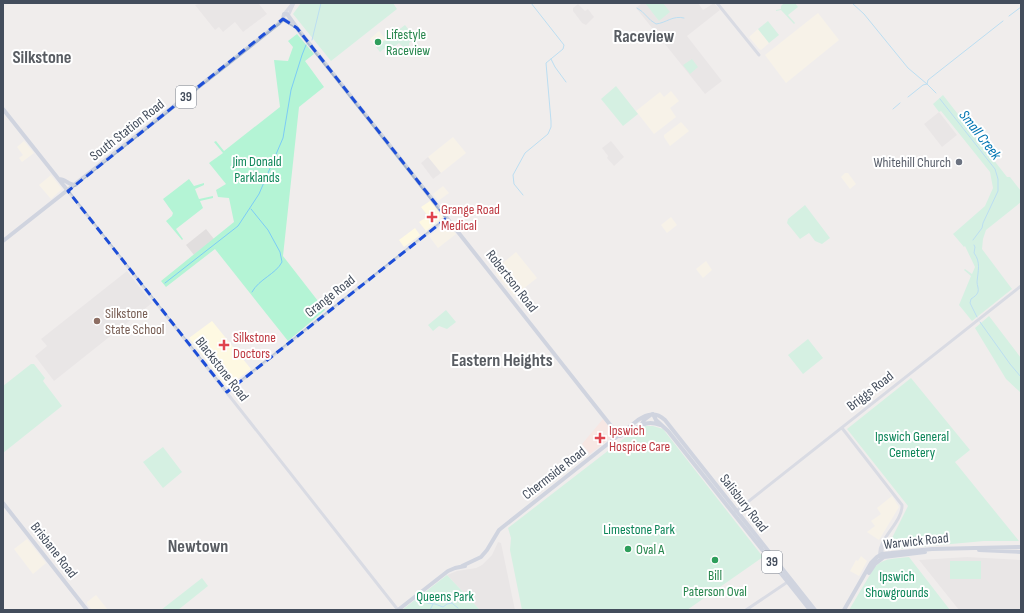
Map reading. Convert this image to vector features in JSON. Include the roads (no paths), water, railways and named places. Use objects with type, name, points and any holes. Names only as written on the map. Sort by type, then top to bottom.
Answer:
[{"type":"main road","name":"South Station Road","points":[[3,241],[287,17],[293,3]]},
{"type":"main road","points":[[717,3],[759,55]]},
{"type":"main road","name":"Robertson Road","points":[[287,17],[619,436]]},
{"type":"main road","name":"Blackstone Road","points":[[3,109],[398,610]]},
{"type":"main road","points":[[59,179],[63,179],[75,185]]},
{"type":"main road","name":"Grange Road","points":[[226,392],[447,218]]},
{"type":"main road","name":"Briggs Road","points":[[735,512],[1021,286]]},
{"type":"main road","name":"Chermside Road","points":[[398,610],[448,571],[474,564],[485,557],[491,550],[502,528],[638,420],[648,414],[653,414]]},
{"type":"main road","name":"Chermside Road","points":[[619,436],[624,435],[641,425],[644,420],[653,414]]},
{"type":"main road","name":"Salisbury Road","points":[[653,414],[656,420],[672,433]]},
{"type":"main road","name":"Salisbury Road","points":[[653,414],[663,418],[672,433],[790,581],[815,610]]},
{"type":"main road","points":[[641,425],[653,423],[665,428]]},
{"type":"main road","points":[[842,428],[902,505],[901,511],[885,540],[881,555]]},
{"type":"main road","name":"Brisbane Road","points":[[3,503],[88,610]]},
{"type":"main road","name":"Warwick Road","points":[[844,610],[871,563],[881,555],[932,549],[1021,547]]},
{"type":"main road","name":"Warwick Road","points":[[847,610],[872,567],[881,555],[947,550],[1021,552]]},
{"type":"main road","points":[[746,610],[790,581]]},
{"type":"main road","name":"Salisbury Road","points":[[790,581],[810,610]]},
{"type":"waterway","points":[[312,40],[321,3]]},
{"type":"waterway","points":[[523,195],[514,184],[513,175],[525,153],[548,134],[551,127],[546,63],[563,49],[564,45],[531,3]]},
{"type":"waterway","points":[[852,3],[864,14],[908,68],[927,84],[923,85],[908,97]]},
{"type":"waterway","name":"Small Creek","points":[[1009,16],[1021,7]]},
{"type":"waterway","points":[[637,8],[656,24],[673,18],[684,18]]},
{"type":"waterway","name":"Small Creek","points":[[936,93],[927,84],[928,80],[1003,21]]},
{"type":"waterway","points":[[165,283],[238,226],[259,194],[283,138],[291,90],[306,45]]},
{"type":"waterway","points":[[551,59],[566,82]]},
{"type":"waterway","name":"Small Creek","points":[[940,99],[995,169],[998,179],[998,191],[982,228],[973,240]]},
{"type":"waterway","points":[[893,109],[900,103]]},
{"type":"waterway","points":[[251,209],[268,230],[280,252],[282,262],[276,270],[255,287],[252,292]]},
{"type":"waterway","name":"Small Creek","points":[[974,245],[974,253],[978,260],[978,293],[971,299],[970,303],[977,317]]},
{"type":"waterway","name":"Small Creek","points":[[980,322],[1021,377]]},
{"type":"waterway","points":[[433,594],[442,599],[448,600],[458,608]]},
{"type":"waterway","points":[[427,603],[443,607],[452,603]]},
{"type":"waterway","points":[[430,610],[433,604]]},
{"type":"place","name":"Lifestyle Raceview","points":[[378,42]]},
{"type":"place","name":"Whitehill Church","points":[[959,162]]},
{"type":"place","name":"Grange Road Medical","points":[[432,217]]},
{"type":"place","name":"Silkstone State School","points":[[97,321]]},
{"type":"place","name":"Silkstone Doctors","points":[[224,345]]},
{"type":"place","name":"Ipswich Hospice Care","points":[[600,438]]},
{"type":"place","name":"Oval A","points":[[628,549]]},
{"type":"place","name":"Bill Paterson Oval","points":[[715,560]]},
{"type":"district","name":"Raceview","points":[[644,36]]},
{"type":"district","name":"Silkstone","points":[[42,57]]},
{"type":"district","name":"Eastern Heights","points":[[502,360]]},
{"type":"district","name":"Newtown","points":[[198,546]]},
{"type":"park label","name":"Jim Donald Parklands","points":[[257,170]]},
{"type":"park label","name":"Ipswich General Cemetery","points":[[912,444]]},
{"type":"park label","name":"Limestone Park","points":[[639,529]]},
{"type":"park label","name":"Ipswich Showgrounds","points":[[897,584]]},
{"type":"park label","name":"Queens Park","points":[[445,596]]}]
